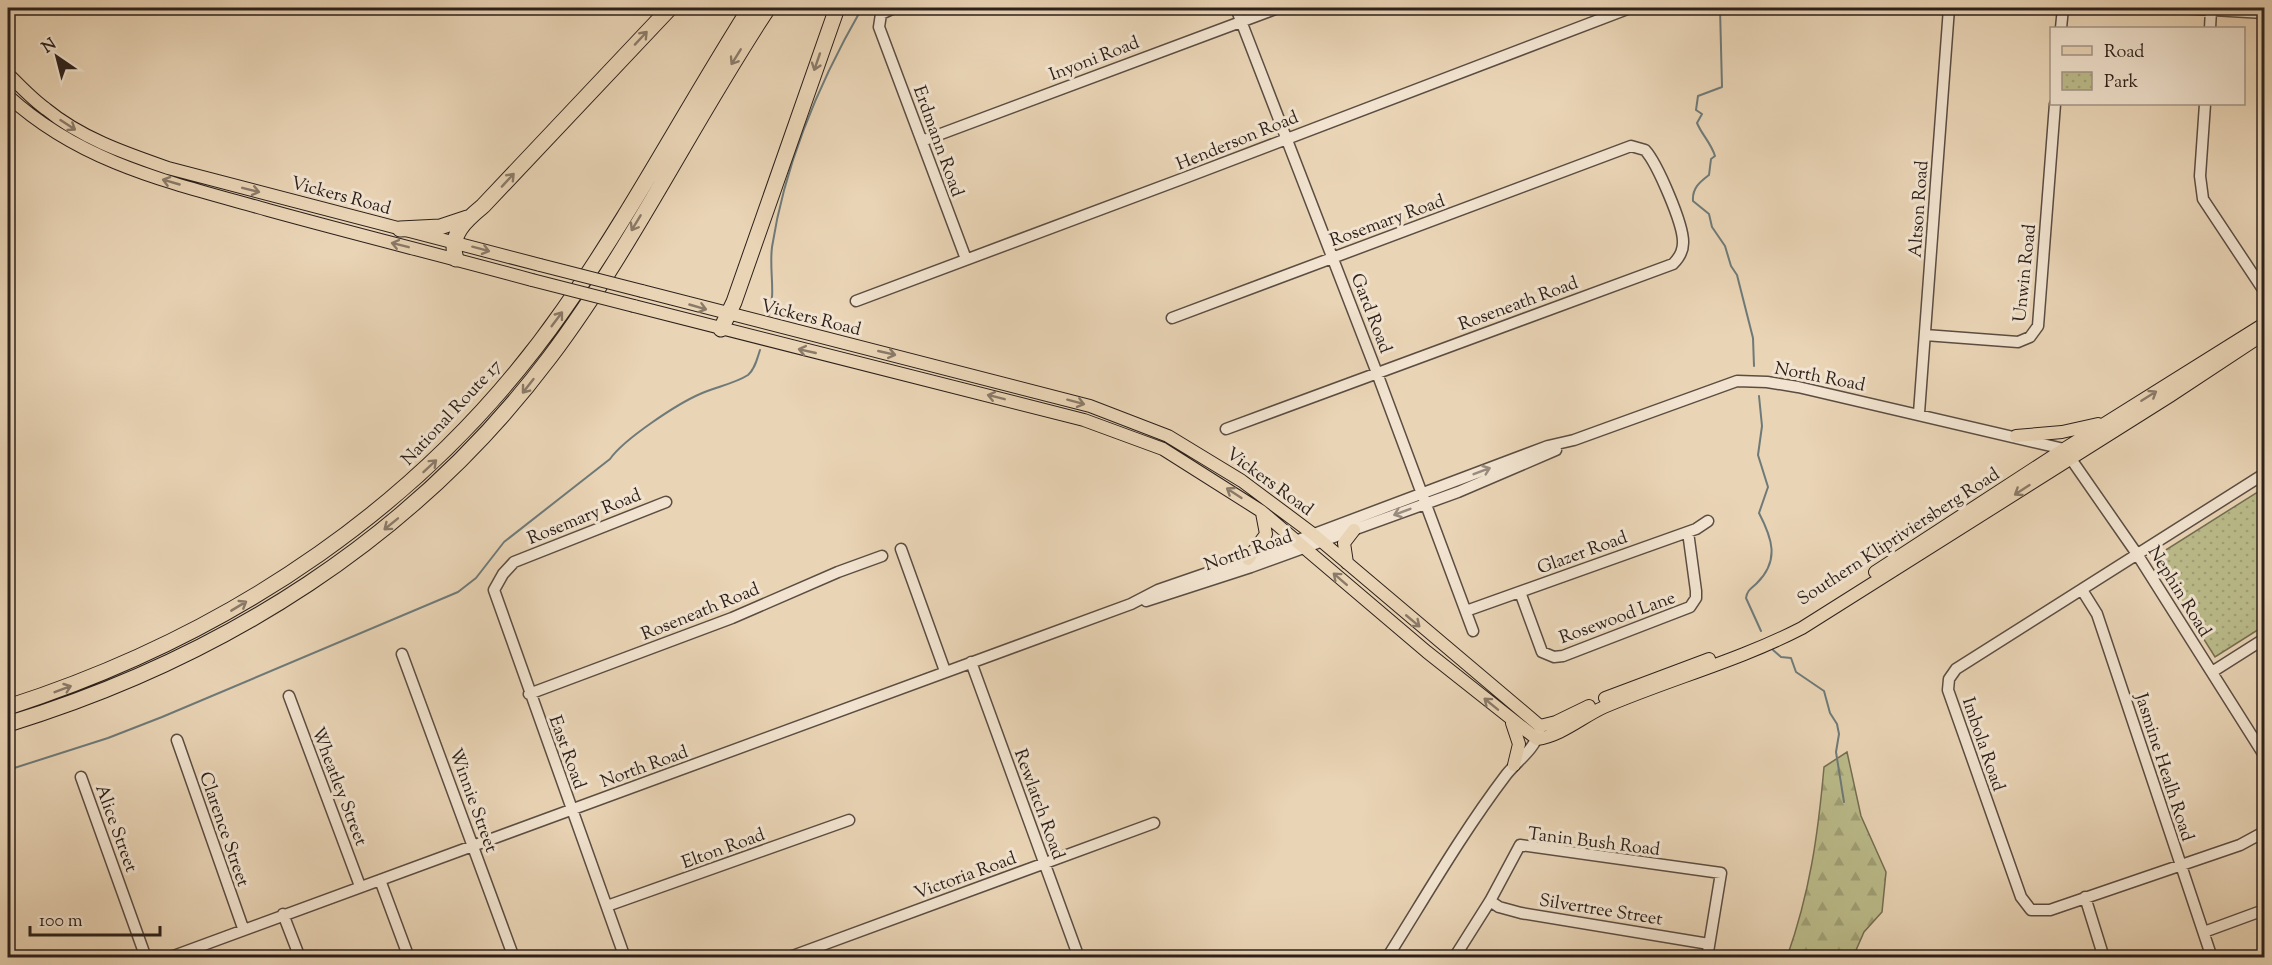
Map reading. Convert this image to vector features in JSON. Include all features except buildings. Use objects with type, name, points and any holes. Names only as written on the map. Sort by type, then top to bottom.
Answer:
[{"type":"highway","points":[[456,259],[454,242],[456,233],[469,217],[483,207],[670,8]]},
{"type":"highway","name":"National Route 17","points":[[8,707],[106,672],[223,616],[341,541],[430,465],[471,425],[563,311],[624,218],[750,8]]},
{"type":"highway","points":[[8,724],[139,675],[257,617],[331,570],[373,539],[452,471],[514,403],[577,318],[768,8]]},
{"type":"highway","points":[[724,322],[837,8]]},
{"type":"highway","points":[[400,229],[440,227],[469,217]]},
{"type":"main road","name":"Vickers Road","points":[[8,74],[46,110],[72,127],[117,150],[168,168],[642,291],[724,322],[1114,430],[1169,452],[1261,511],[1511,721],[1537,739]]},
{"type":"main road","name":"Vickers Road","points":[[8,96],[57,135],[127,168],[345,231],[634,306],[724,322],[954,370],[1090,406],[1135,421],[1194,450],[1242,481],[1317,538],[1540,726]]},
{"type":"main road","name":"Southern Klipriviersberg Road","points":[[2067,453],[2116,417],[2265,324]]},
{"type":"main road","name":"Southern Klipriviersberg Road","points":[[1537,739],[1555,734],[1605,707],[1778,640],[2067,453],[2265,334]]},
{"type":"main road","points":[[2016,436],[2077,429],[2116,417]]},
{"type":"main road","points":[[1248,559],[1266,534],[1261,511]]},
{"type":"main road","points":[[1347,563],[1344,543],[1354,530]]},
{"type":"main road","name":"Southern Klipriviersberg Road","points":[[1540,726],[1557,722],[1607,697],[1776,633],[1830,603],[1946,531]]},
{"type":"main road","points":[[1511,721],[1519,744],[1514,765]]},
{"type":"street","name":"Erdmann Road","points":[[894,8],[881,14],[879,22],[881,34],[966,259]]},
{"type":"street","name":"Gard Road","points":[[1236,8],[1377,373],[1473,631]]},
{"type":"street","name":"Inyoni Road","points":[[922,141],[1278,8]]},
{"type":"street","name":"Henderson Road","points":[[856,300],[1630,8]]},
{"type":"street","name":"Altson Road","points":[[1919,413],[1949,8]]},
{"type":"street","points":[[2061,27],[2063,8]]},
{"type":"street","points":[[2179,8],[2265,13]]},
{"type":"street","points":[[2210,27],[2211,10]]},
{"type":"street","name":"Unwin Road","points":[[1924,334],[2018,342],[2035,332],[2038,326],[2055,105]]},
{"type":"street","points":[[2205,105],[2199,176],[2203,199],[2265,291]]},
{"type":"street","name":"Roseneath Road","points":[[1226,429],[1676,261],[1682,250],[1683,239],[1654,162],[1645,150],[1635,146],[1613,152]]},
{"type":"street","name":"Rosemary Road","points":[[1172,318],[1613,152]]},
{"type":"street","name":"North Road","points":[[1317,538],[1354,530],[1548,446],[1574,440],[1716,387],[1744,381],[1798,387],[1919,413],[2016,436],[2067,453]]},
{"type":"street","name":"Nephin Road","points":[[2067,453],[2137,554],[2265,755]]},
{"type":"street","name":"Imbola Road","points":[[2085,897],[2050,910],[2031,910],[2021,897],[1948,687],[1954,670],[2265,474]]},
{"type":"street","name":"North Road","points":[[168,957],[192,953],[243,928],[473,847],[1131,604],[1168,595],[1424,498]]},
{"type":"street","name":"Rosemary Road","points":[[514,562],[666,502]]},
{"type":"street","name":"Glazer Road","points":[[1466,611],[1688,532],[1708,521]]},
{"type":"street","name":"Rosewood Lane","points":[[1520,592],[1542,652],[1554,657],[1563,656],[1690,607],[1696,598],[1696,591],[1688,532]]},
{"type":"street","name":"North Road","points":[[1131,604],[1158,590],[1248,559],[1301,544]]},
{"type":"street","points":[[901,549],[945,671]]},
{"type":"street","name":"Roseneath Road","points":[[529,694],[732,618],[882,556]]},
{"type":"street","name":"East Road","points":[[514,562],[498,581],[494,595],[625,957]]},
{"type":"street","name":"Jasmine Healh Road","points":[[2082,590],[2097,614],[2212,957]]},
{"type":"street","points":[[2212,672],[2265,639]]},
{"type":"street","name":"Winnie Street","points":[[402,654],[514,957]]},
{"type":"street","name":"Rewlatch Road","points":[[971,662],[1079,957]]},
{"type":"street","name":"Wheatley Street","points":[[289,696],[360,886]]},
{"type":"street","name":"Southern Klipriviersberg Road","points":[[1388,957],[1480,810],[1537,739],[1540,726]]},
{"type":"street","name":"Clarence Street","points":[[177,740],[243,928]]},
{"type":"street","name":"Alice Street","points":[[81,777],[146,957]]},
{"type":"street","name":"Elton Road","points":[[607,906],[849,820]]},
{"type":"street","name":"Victoria Road","points":[[787,957],[1154,822]]},
{"type":"street","points":[[2104,957],[2085,897],[2240,845],[2265,832]]},
{"type":"street","name":"Tanin Bush Road","points":[[1454,957],[1490,901],[1520,845],[1721,873],[1709,944]]},
{"type":"street","points":[[380,880],[409,957]]},
{"type":"street","name":"Silvertree Street","points":[[1490,901],[1499,907],[1521,913],[1709,944]]},
{"type":"street","points":[[2204,932],[2265,910]]},
{"type":"street","points":[[284,914],[300,957]]},
{"type":"street","points":[[1707,957],[1709,944]]},
{"type":"green space","points":[[2264,488],[2264,626],[2215,657],[2153,558]]},
{"type":"green space","points":[[1847,752],[1861,816],[1886,872],[1882,912],[1864,932],[1853,957],[1787,957],[1802,909],[1812,863],[1824,767]]},
{"type":"waterway","points":[[769,315],[772,298],[772,247],[795,154],[818,94],[862,8]]},
{"type":"waterway","points":[[1720,8],[1722,87],[1698,96],[1696,110],[1702,114],[1697,123],[1715,156],[1711,159],[1709,175],[1695,189],[1693,201],[1709,214],[1712,227],[1725,246],[1731,266],[1737,275],[1753,338],[1754,366]]},
{"type":"waterway","points":[[8,770],[108,738],[162,717],[458,592],[476,578],[504,542],[610,459],[639,432],[690,399],[748,375],[754,367],[760,350]]},
{"type":"waterway","points":[[1759,396],[1762,426],[1758,455],[1768,487],[1759,513],[1772,549],[1769,566],[1746,598],[1761,631]]},
{"type":"waterway","points":[[1773,650],[1781,657],[1791,658],[1796,672],[1824,691],[1839,734],[1836,752],[1844,802]]}]
